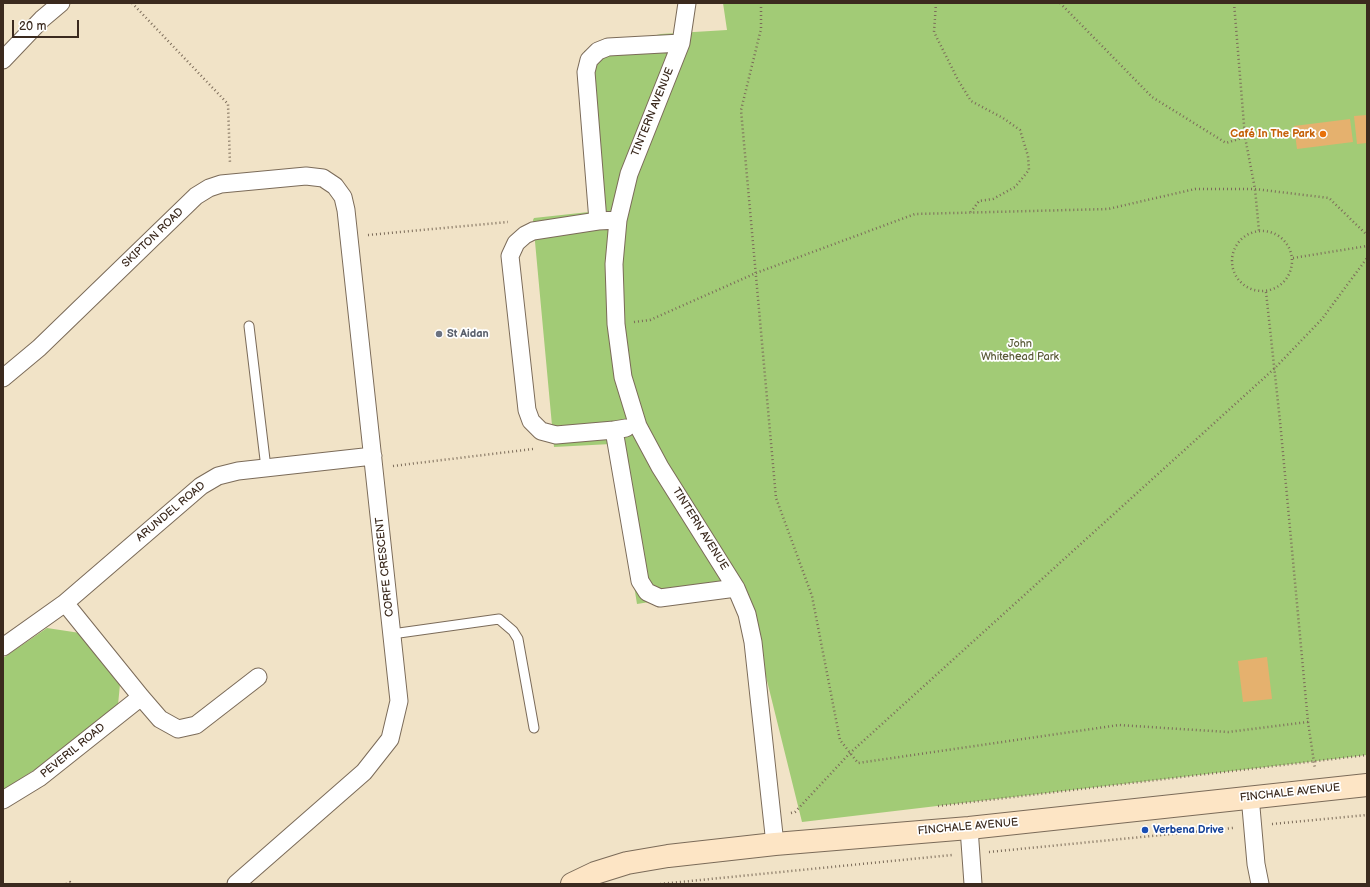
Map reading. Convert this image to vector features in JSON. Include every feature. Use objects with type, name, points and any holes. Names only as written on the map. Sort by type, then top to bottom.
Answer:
[{"type":"street","points":[[3,60],[42,19],[61,3]]},
{"type":"street","name":"TINTERN AVENUE","points":[[687,3],[681,43],[629,174],[618,220],[614,264],[616,324],[623,377],[638,426],[660,467],[736,588],[747,614],[753,642],[774,844]]},
{"type":"street","points":[[598,221],[586,72],[589,60],[598,51],[608,47],[681,43]]},
{"type":"street","name":"SKIPTON ROAD","points":[[3,378],[39,348],[196,196],[209,188],[221,184],[306,176],[323,178],[335,186]]},
{"type":"street","name":"CORFE CRESCENT","points":[[236,884],[364,772],[390,739],[399,701],[350,238],[343,197],[335,186]]},
{"type":"street","points":[[618,220],[598,221],[533,231],[525,235],[516,243],[510,256],[527,410],[531,421],[541,431],[556,435],[614,430],[638,426]]},
{"type":"street","points":[[614,430],[640,581],[647,592],[660,598],[736,588]]},
{"type":"street","name":"ARUNDEL ROAD","points":[[3,647],[65,603],[201,486],[218,476],[238,470],[374,462]]},
{"type":"street","points":[[65,603],[141,697],[160,718],[178,729],[196,725],[258,677]]},
{"type":"street","name":"PEVERIL ROAD","points":[[3,800],[39,778],[141,697]]},
{"type":"street","name":"FINCHALE AVENUE","points":[[572,884],[595,873],[627,863],[668,856],[774,844],[969,828],[1141,810],[1250,796],[1367,785]]},
{"type":"street","points":[[1250,796],[1256,864],[1260,884]]},
{"type":"street","points":[[969,828],[973,884]]},
{"type":"lane","points":[[249,326],[266,468]]},
{"type":"lane","points":[[392,634],[499,619],[513,630],[518,639],[534,728]]},
{"type":"path","points":[[132,3],[228,104],[230,183]]},
{"type":"path","points":[[761,3],[761,29],[741,110],[776,498],[812,596],[840,740],[858,763],[1119,724],[1228,732],[1308,722]]},
{"type":"path","points":[[936,3],[934,32],[971,102],[1003,118],[1020,130],[1028,156],[1029,170],[1015,187],[993,199],[979,201],[971,212]]},
{"type":"path","points":[[1060,3],[1152,97],[1226,143],[1245,137]]},
{"type":"path","points":[[1234,3],[1245,137],[1255,189],[1259,231]]},
{"type":"path","points":[[616,324],[650,320],[756,274],[915,214],[1108,208],[1195,189],[1255,189],[1329,198],[1367,235]]},
{"type":"path","points":[[350,238],[509,222]]},
{"type":"path","points":[[1259,231],[1277,235],[1285,241],[1290,249],[1292,258],[1292,268],[1283,284],[1266,292],[1255,291],[1245,287],[1233,270],[1232,259],[1234,249],[1240,240],[1249,234],[1259,231]]},
{"type":"path","points":[[1292,258],[1367,246]]},
{"type":"path","points":[[772,815],[795,812],[850,753],[1275,368],[1322,319],[1367,258]]},
{"type":"path","points":[[1266,292],[1275,368],[1308,722],[1318,790]]},
{"type":"path","points":[[374,462],[543,448],[556,435]]},
{"type":"path","points":[[936,806],[1367,755]]},
{"type":"path","points":[[660,884],[1367,815]]},
{"type":"path","points":[[66,884],[70,882],[72,884]]},
{"type":"green space","name":"John Whitehead Park","points":[[723,3],[1367,3],[1367,755],[802,822],[745,592],[736,588],[637,604],[611,444],[554,447],[533,220],[534,218],[589,212],[584,51],[661,34],[727,30]]},
{"type":"green space","points":[[47,628],[80,633],[120,684],[118,705],[42,765],[3,790],[3,658]]},
{"type":"building","points":[[1367,115],[1367,143],[1357,144],[1354,116]]},
{"type":"building","name":"Café In The Park","points":[[1350,119],[1353,142],[1297,149],[1294,126]]},
{"type":"building","points":[[1267,657],[1272,699],[1243,702],[1238,661]]},
{"type":"place","name":"Café In The Park","points":[[1323,134]]},
{"type":"place","name":"St Aidan","points":[[439,334]]},
{"type":"place","name":"Verbena Drive","points":[[1145,830]]}]
